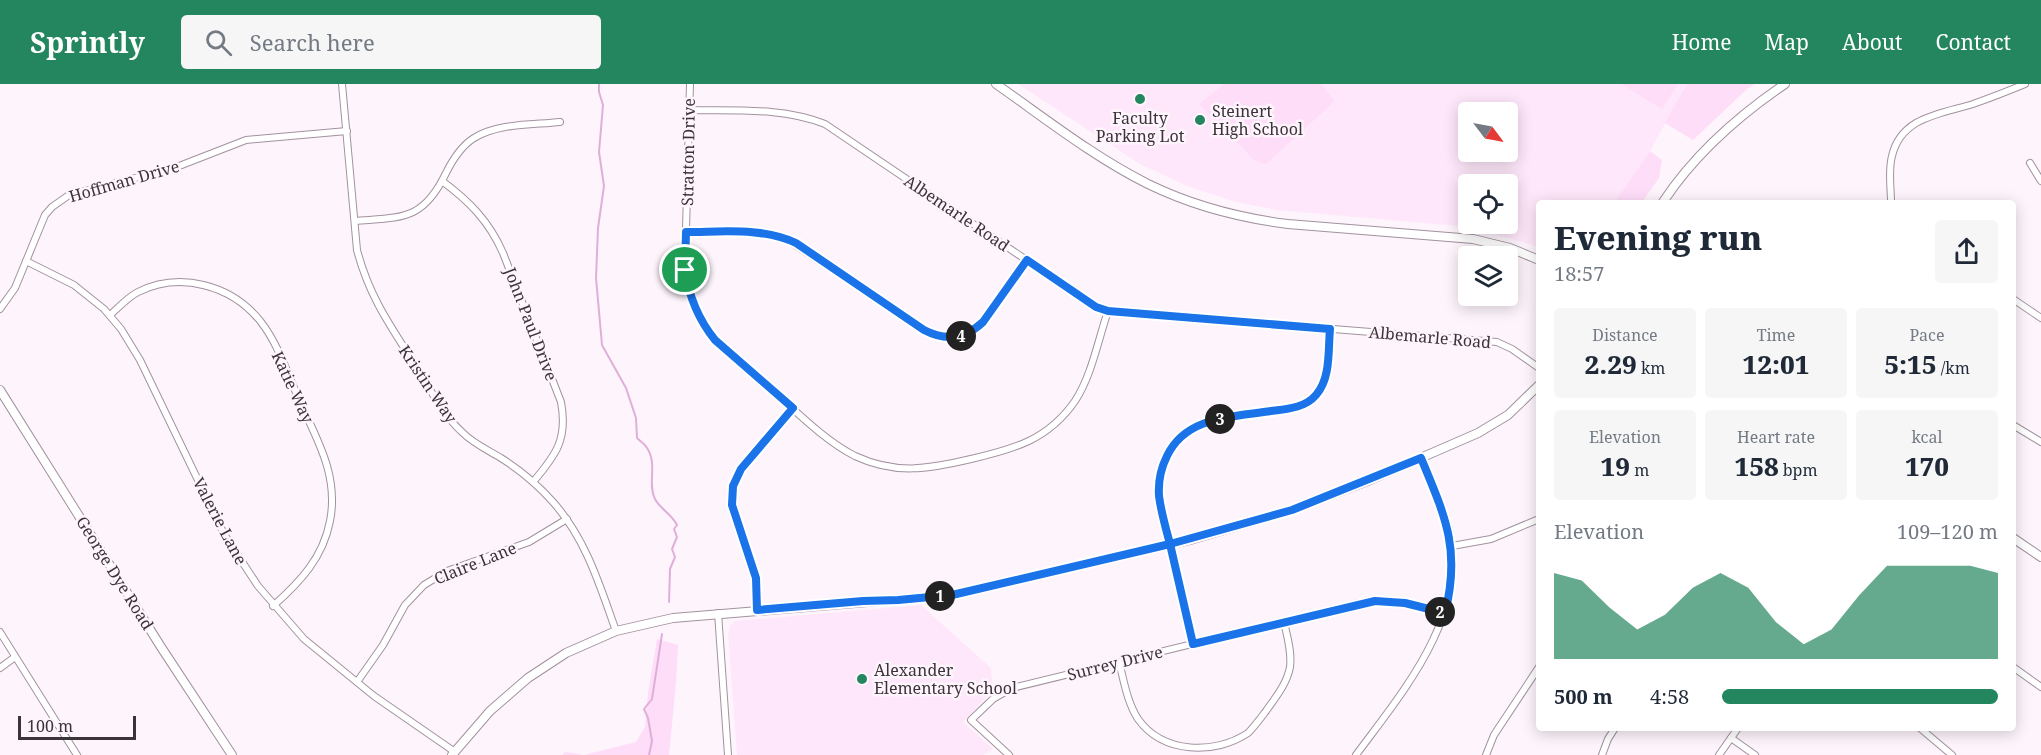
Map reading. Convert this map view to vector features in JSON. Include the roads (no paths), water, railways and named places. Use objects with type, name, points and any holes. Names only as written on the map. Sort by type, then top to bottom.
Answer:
[{"type":"street","name":"Kristin Way","points":[[342,84],[357,250],[377,305],[443,410],[463,434],[516,468],[533,482],[567,519],[592,565],[616,631]]},
{"type":"street","name":"Stratton Drive","points":[[690,84],[685,265],[687,285],[692,301],[706,329],[715,340],[839,446],[868,461],[884,466],[899,469],[932,468],[1009,450],[1043,433],[1057,422],[1076,399],[1085,383],[1108,311]]},
{"type":"street","points":[[996,84],[1124,171],[1159,189],[1204,207],[1288,224],[1473,239],[1510,248],[1536,259]]},
{"type":"street","points":[[1664,200],[1675,184],[1723,132],[1760,100],[1785,84]]},
{"type":"street","points":[[1891,200],[1892,154],[1900,138],[1913,124],[1934,114],[1977,103],[2025,84]]},
{"type":"street","name":"Albemarle Road","points":[[689,110],[777,112],[795,114],[825,124],[1096,307],[1108,311],[1497,342],[1512,349],[1536,366]]},
{"type":"street","points":[[355,221],[397,217],[411,213],[428,202],[459,151],[475,137],[496,129],[560,122]]},
{"type":"street","name":"Hoffman Drive","points":[[0,309],[15,288],[45,215],[69,195],[174,168],[246,140],[346,131]]},
{"type":"street","points":[[2030,163],[2041,181]]},
{"type":"street","name":"John Paul Drive","points":[[442,181],[473,206],[492,231],[503,253],[561,402],[563,415],[561,440],[551,461],[533,482]]},
{"type":"street","points":[[686,232],[764,233],[786,238],[924,330],[941,337],[961,336],[976,329],[1027,260]]},
{"type":"street","name":"Valerie Lane","points":[[26,261],[74,285],[110,315],[121,329],[140,360],[224,534],[240,561],[273,606],[304,639],[357,682],[454,753]]},
{"type":"street","name":"Katie Way","points":[[110,315],[135,293],[162,284],[190,283],[217,289],[241,302],[257,318],[269,335],[325,455],[332,486],[328,531],[315,561],[297,585],[273,606]]},
{"type":"street","points":[[2016,300],[2041,318]]},
{"type":"street","points":[[1193,644],[1159,498],[1163,464],[1175,443],[1192,429],[1207,422],[1296,408],[1311,400],[1323,386],[1326,377],[1330,329]]},
{"type":"street","points":[[454,753],[490,711],[528,678],[566,653],[616,631],[674,618],[952,595],[1170,544],[1292,510],[1421,458],[1492,426],[1522,403],[1536,388]]},
{"type":"street","name":"George Dye Road","points":[[0,390],[161,647],[232,755]]},
{"type":"street","points":[[757,610],[756,578],[732,505],[733,486],[741,469],[793,408]]},
{"type":"street","points":[[2016,427],[2041,442]]},
{"type":"street","points":[[1356,755],[1409,680],[1434,640],[1445,613],[1452,578],[1452,546],[1444,514],[1421,458]]},
{"type":"street","name":"Claire Lane","points":[[357,682],[383,645],[405,605],[424,585],[447,571],[529,542],[567,519]]},
{"type":"street","points":[[1452,546],[1491,539],[1536,520]]},
{"type":"street","points":[[2016,540],[2041,556]]},
{"type":"street","name":"Surrey Drive","points":[[1009,755],[970,720],[993,699],[1012,688],[1375,601],[1405,603],[1445,613]]},
{"type":"street","points":[[718,614],[728,755]]},
{"type":"street","points":[[1119,662],[1132,708],[1146,729],[1178,748],[1204,751],[1217,749],[1248,733],[1257,724],[1283,686],[1288,675],[1291,655],[1284,622]]},
{"type":"street","points":[[0,632],[77,755]]},
{"type":"street","points":[[0,668],[15,657]]},
{"type":"street","points":[[2016,669],[2041,687]]},
{"type":"street","points":[[1486,755],[1494,735],[1536,672]]},
{"type":"street","points":[[1602,755],[1613,731]]},
{"type":"street","points":[[1719,755],[1736,731]]},
{"type":"street","points":[[1924,731],[1952,755]]},
{"type":"street","points":[[1731,738],[1755,755]]},
{"type":"waterway","points":[[599,84],[603,105],[599,152],[604,186],[598,228],[596,278],[602,345],[626,388],[636,418],[637,438],[650,454],[655,499],[677,525],[674,529],[677,537],[672,549],[675,557],[670,569],[669,602]]},
{"type":"waterway","points":[[649,755],[652,741],[644,709],[652,699],[662,634]]},
{"type":"place","name":"Faculty Parking Lot","points":[[1140,99]]},
{"type":"place","name":"Steinert High School","points":[[1200,120]]},
{"type":"place","name":"Alexander Elementary School","points":[[862,679]]}]
